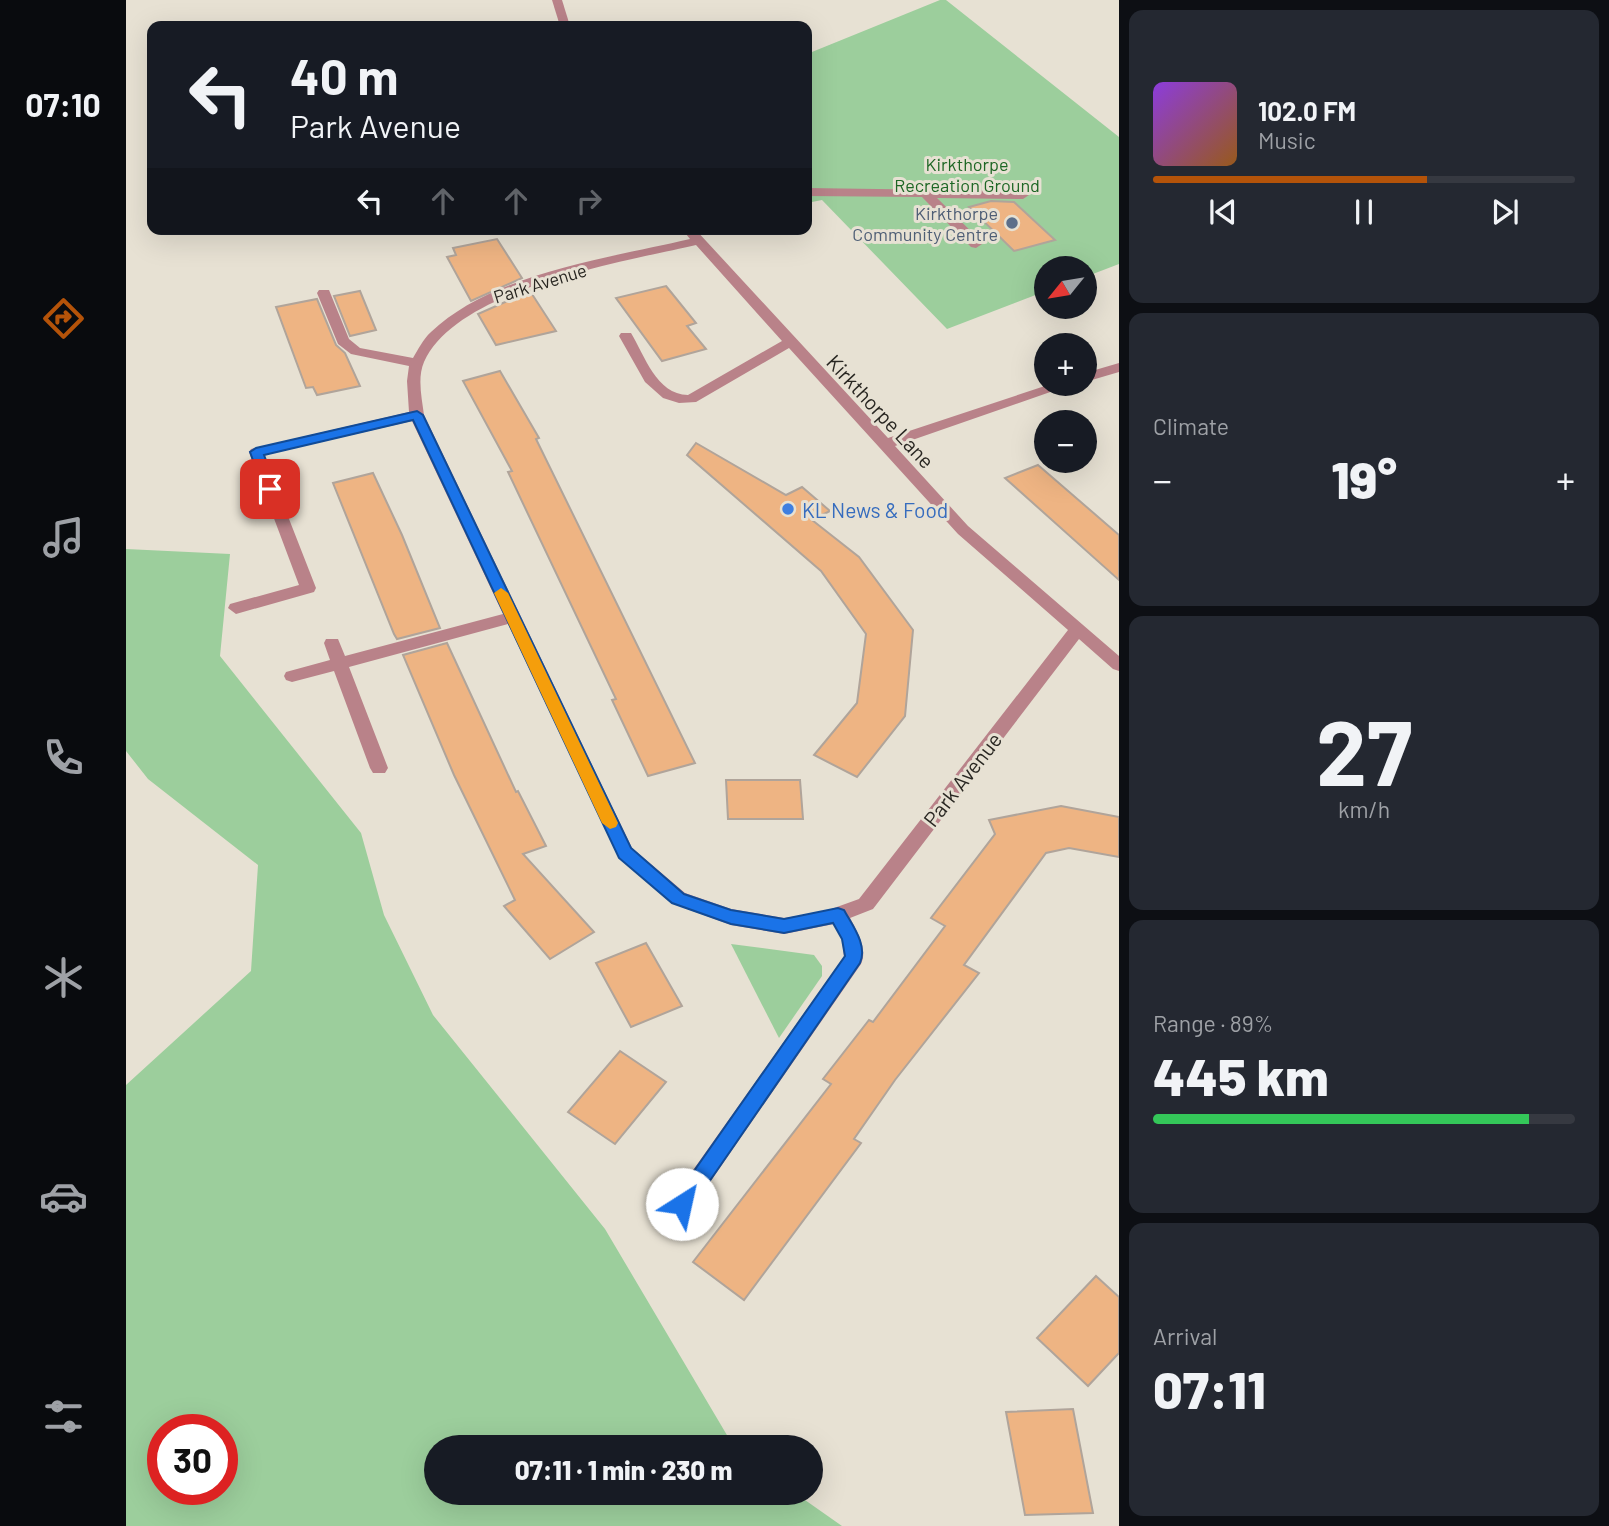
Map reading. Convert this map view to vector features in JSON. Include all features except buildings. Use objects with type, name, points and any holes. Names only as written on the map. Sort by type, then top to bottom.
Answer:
[{"type":"street","points":[[556,0],[563,21]]},
{"type":"street","points":[[812,192],[1023,195]]},
{"type":"street","points":[[925,193],[976,244]]},
{"type":"street","name":"Kirkthorpe Lane","points":[[692,235],[964,530],[1119,665]]},
{"type":"street","name":"Park Avenue","points":[[692,235],[509,290],[472,306],[428,341],[416,363],[417,415],[625,853],[678,898],[731,917],[784,926],[838,915],[866,904],[1077,631]]},
{"type":"street","points":[[324,293],[343,341],[356,351],[416,363]]},
{"type":"street","points":[[626,335],[636,359],[666,395],[680,401],[691,399],[790,342]]},
{"type":"street","points":[[1097,374],[1119,367]]},
{"type":"street","points":[[883,445],[1034,395]]},
{"type":"street","points":[[236,608],[308,588],[256,452],[417,415]]},
{"type":"street","points":[[292,676],[512,617]]},
{"type":"street","points":[[331,643],[379,768]]},
{"type":"street","points":[[682,1204],[854,958],[851,938],[838,915]]},
{"type":"green space","name":"Kirkthorpe Recreation Ground","points":[[940,0],[946,0],[1119,137],[1119,264],[1097,272],[1097,256],[1034,256],[1034,296],[947,329],[822,200],[812,202],[812,52]]},
{"type":"green space","points":[[126,549],[230,554],[220,656],[361,833],[384,915],[433,1015],[605,1229],[727,1435],[424,1435],[424,1505],[812,1505],[842,1526],[126,1526],[126,1085],[251,971],[258,865],[148,779],[126,751]]},
{"type":"green space","points":[[731,944],[814,955],[822,966],[822,976],[779,1038]]},
{"type":"slow traffic","points":[[501,593],[610,823]]},
{"type":"place","name":"Kirkthorpe Community Centre","points":[[1012,223]]},
{"type":"place","name":"KL News & Food","points":[[788,509]]},
{"type":"route","points":[[270,489],[256,452],[417,415],[625,853],[678,898],[731,917],[784,926],[824,920],[838,915],[851,938],[854,958],[682,1204]]}]
